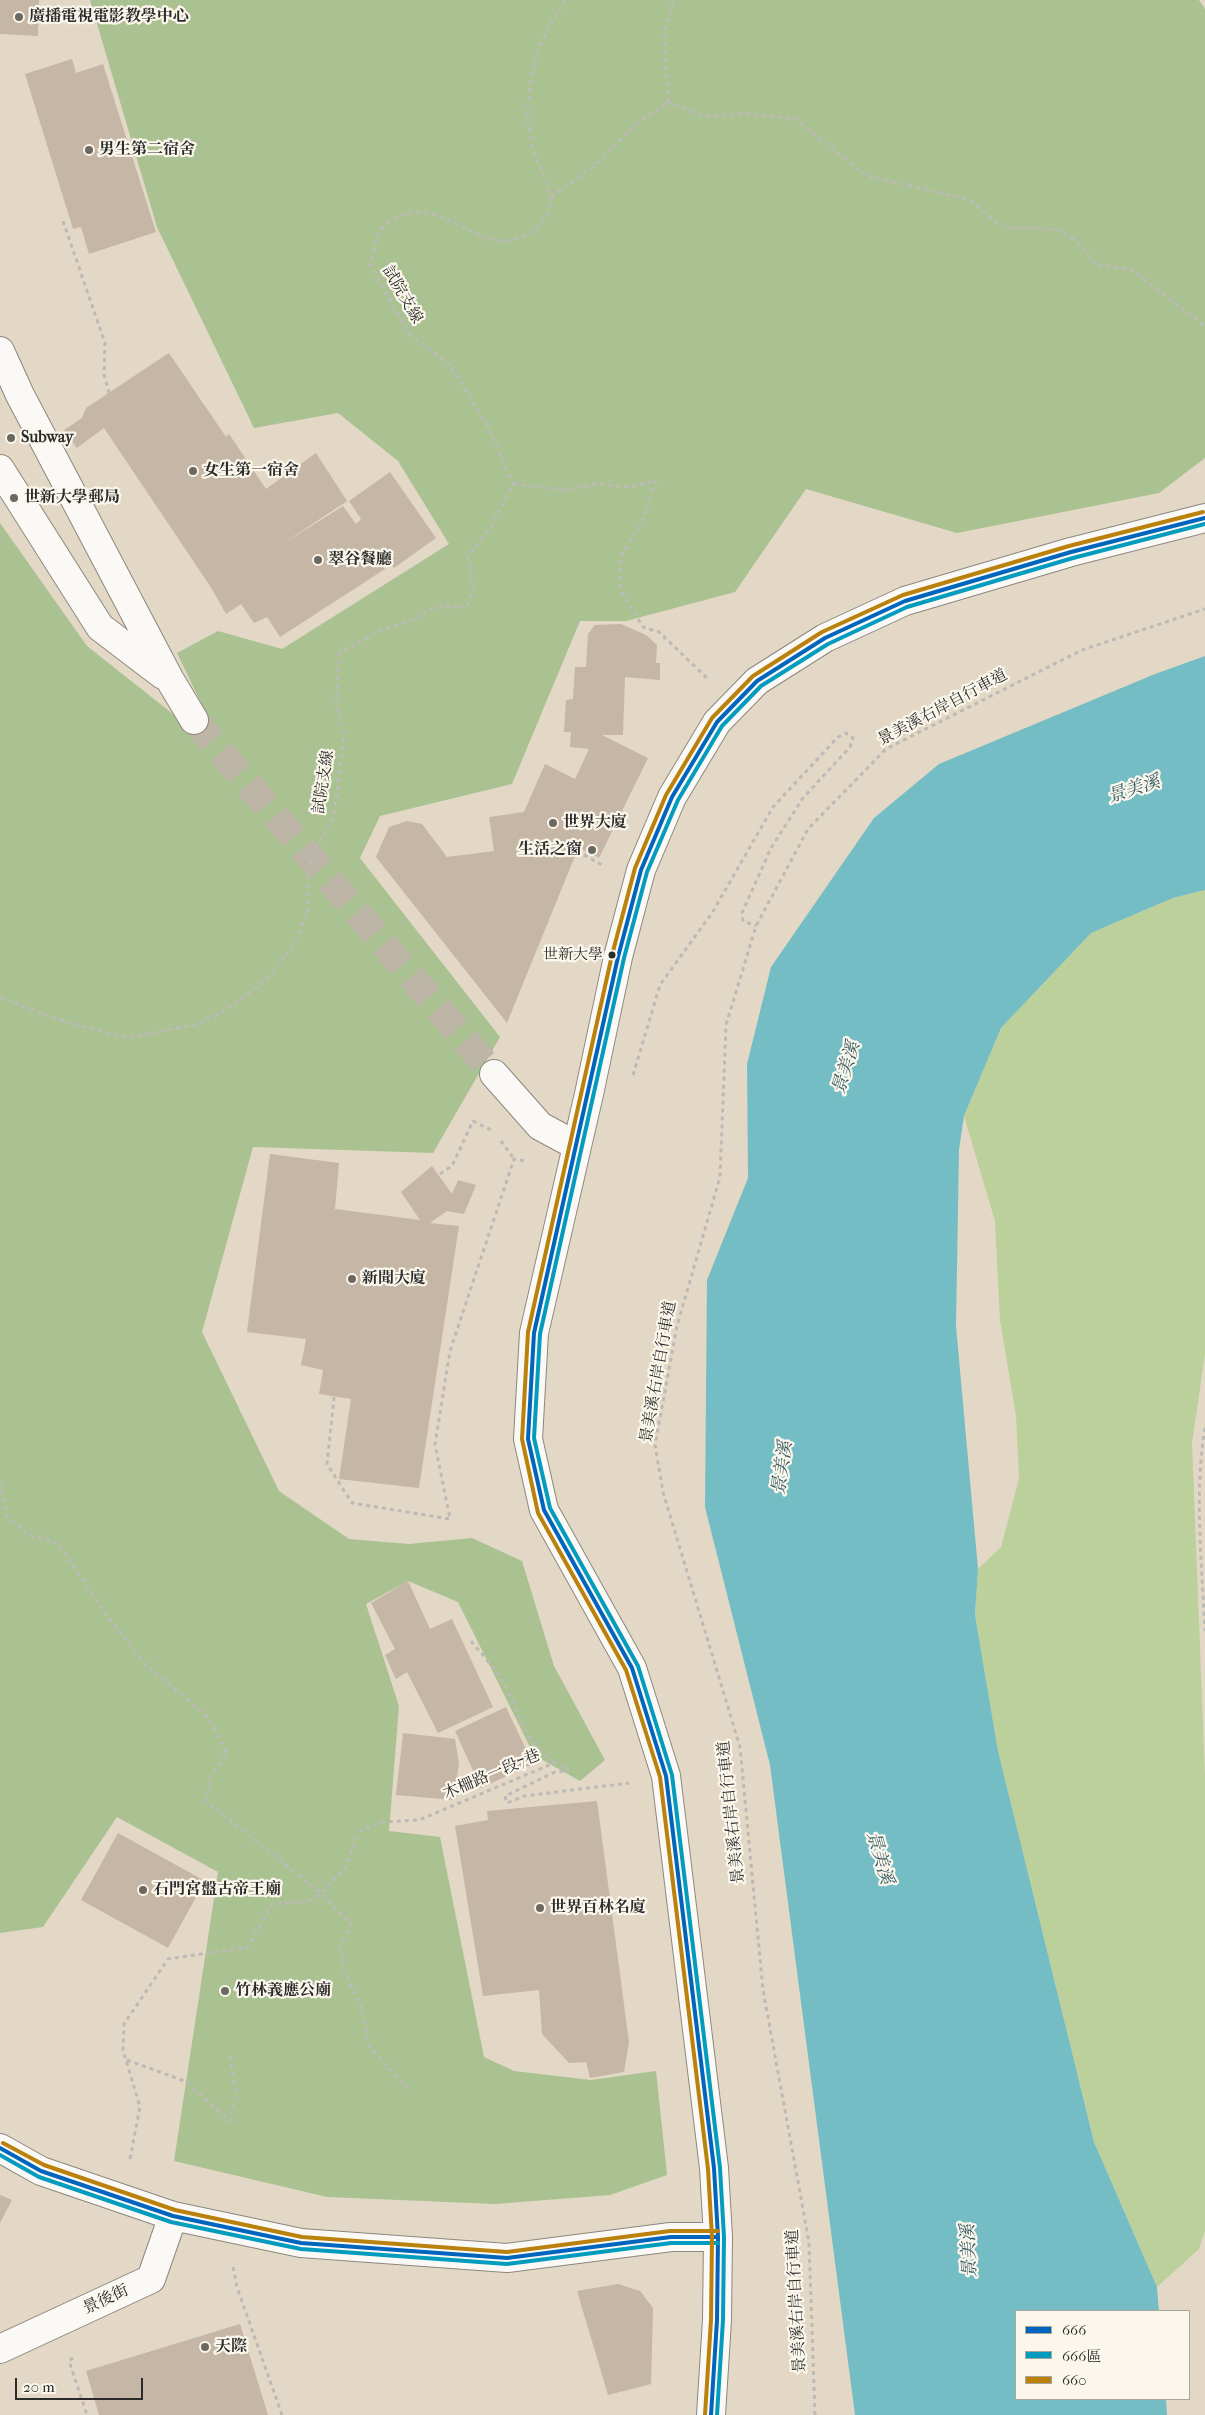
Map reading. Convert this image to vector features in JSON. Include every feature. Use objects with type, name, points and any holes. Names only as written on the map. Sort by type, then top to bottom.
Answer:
[{"type":"street","points":[[0,351],[25,403],[170,680],[194,720]]},
{"type":"street","points":[[0,468],[100,627],[170,680]]},
{"type":"street","points":[[711,2415],[717,2320],[718,2237],[714,2168],[666,1776],[632,1668],[544,1510],[528,1439],[534,1333],[618,957],[640,870],[672,797],[717,722],[756,681],[825,638],[905,601],[1070,552],[1205,518]]},
{"type":"street","points":[[494,1074],[540,1126],[577,1146]]},
{"type":"street","points":[[0,2148],[41,2171],[173,2216],[301,2243],[506,2258],[670,2237],[718,2237]]},
{"type":"street","name":"景後街","points":[[0,2349],[151,2279],[173,2216]]},
{"type":"path","points":[[566,0],[551,22],[533,63],[528,107],[530,138],[546,178],[551,197],[594,166],[635,124],[668,102]]},
{"type":"path","points":[[668,102],[664,30],[674,0]]},
{"type":"path","points":[[668,102],[703,116],[748,114],[795,119],[867,176],[968,199],[1003,227],[1058,230],[1077,241],[1095,264],[1132,270],[1205,326]]},
{"type":"path","name":"試院支線","points":[[0,997],[53,1018],[127,1038],[198,1024],[227,1009],[264,982],[293,946],[308,910],[307,887],[312,856],[334,816],[344,734],[336,706],[339,653],[382,630],[407,622],[440,605],[467,608],[472,590],[468,555],[491,528],[513,484],[486,423],[450,365],[408,333],[370,264],[380,232],[390,220],[408,213],[432,214],[482,237],[508,240],[530,232],[546,217],[551,197]]},
{"type":"path","points":[[63,221],[105,342],[104,374],[109,393]]},
{"type":"path","points":[[513,484],[564,490],[596,484],[628,487],[656,481],[641,525],[623,552],[619,574],[621,591],[643,627],[659,632],[711,682]]},
{"type":"path","name":"景美溪右岸自行車道","points":[[815,2415],[809,2242],[763,1990],[740,1747],[663,1492],[655,1445],[676,1326],[720,1177],[726,1025],[756,926],[808,830],[886,749],[1082,650],[1205,610]]},
{"type":"path","points":[[637,1063],[660,985],[712,913],[774,807],[838,737],[846,733],[850,734],[853,738],[850,747],[803,798],[771,848],[742,913],[743,921],[756,926]]},
{"type":"path","points":[[570,847],[602,865]]},
{"type":"path","points":[[440,1174],[452,1166],[473,1121],[494,1131],[514,1159],[533,1163]]},
{"type":"path","points":[[334,1397],[327,1464],[352,1504],[450,1519],[435,1444],[450,1351],[514,1159]]},
{"type":"path","points":[[1205,1428],[1201,1452],[1201,1556],[1205,1631]]},
{"type":"path","points":[[0,1483],[7,1516],[29,1535],[58,1543],[105,1613],[146,1664],[208,1717],[227,1753],[211,1776],[206,1800],[321,1893],[351,1924],[341,1946],[344,1971],[361,2007],[369,2047],[408,2090]]},
{"type":"path","points":[[470,1641],[499,1675],[521,1724],[538,1751],[554,1763]]},
{"type":"path","name":"木柵路一段7巷","points":[[321,1893],[345,1868],[360,1831],[382,1822],[418,1820],[554,1763],[568,1767],[568,1771],[555,1772],[505,1796],[507,1802],[524,1796],[629,1783]]},
{"type":"path","points":[[130,2159],[140,2107],[123,2050],[124,2024],[168,1959],[248,1946],[272,1904],[310,1901],[321,1893]]},
{"type":"path","points":[[127,2060],[187,2082],[230,2121],[236,2092],[230,2056]]},
{"type":"path","points":[[233,2267],[238,2287],[282,2415]]},
{"type":"green space","points":[[90,0],[1199,0],[1205,9],[1205,458],[1159,493],[957,533],[806,489],[735,592],[626,621],[580,621],[512,784],[380,816],[360,858],[500,1037],[433,1153],[253,1147],[202,1332],[279,1491],[349,1539],[409,1544],[472,1538],[522,1561],[554,1666],[605,1760],[580,1781],[534,1755],[458,1602],[408,1581],[366,1604],[399,1706],[389,1831],[440,1837],[484,2057],[514,2071],[591,2080],[656,2071],[667,2175],[610,2195],[495,2204],[327,2197],[174,2161],[218,1872],[117,1817],[43,1927],[0,1933],[0,523],[87,646],[178,718],[201,703],[177,653],[218,631],[282,649],[449,544],[398,461],[338,413],[254,428],[157,227]]},
{"type":"green space","points":[[1205,890],[1205,1354],[1192,1443],[1205,1776],[1205,2231],[1199,2249],[1157,2287],[1094,2142],[998,1751],[975,1615],[978,1569],[1001,1547],[1019,1479],[1016,1416],[1000,1321],[995,1221],[964,1116],[1001,1028],[1091,933],[1173,898]]},
{"type":"water","name":"景美溪","points":[[1205,656],[1205,890],[1173,898],[1091,933],[1001,1028],[964,1116],[959,1150],[956,1326],[978,1569],[975,1615],[998,1751],[1094,2142],[1157,2287],[1159,2310],[1015,2310],[1015,2400],[1166,2400],[1167,2415],[855,2415],[770,1765],[705,1507],[707,1280],[748,1178],[747,1064],[771,967],[874,818],[939,764],[1155,674]]},
{"type":"building","name":"廣播電視電影教學中心","points":[[0,0],[39,0],[38,36],[0,34]]},
{"type":"building","name":"男生第二宿舍","points":[[72,59],[76,73],[103,64],[156,232],[89,254],[81,227],[73,229],[25,74]]},
{"type":"building","name":"女生第一宿舍","points":[[169,353],[226,437],[229,434],[266,489],[316,453],[347,501],[278,547],[343,506],[356,524],[361,519],[349,501],[390,472],[436,538],[394,568],[381,550],[375,553],[385,569],[280,637],[267,617],[254,623],[241,604],[226,614],[212,589],[104,428],[77,448],[64,430],[82,418],[86,408]]},
{"type":"building","name":"世界大廈","points":[[621,624],[646,635],[657,645],[656,663],[660,663],[660,680],[625,677],[623,735],[602,735],[648,758],[599,858],[565,841],[575,856],[507,1023],[376,857],[389,827],[407,821],[422,824],[447,857],[494,851],[489,817],[524,812],[545,764],[575,779],[589,749],[570,747],[571,732],[564,732],[566,700],[573,699],[575,667],[586,667],[588,634],[595,625]]},
{"type":"building","name":"新聞大廈","points":[[270,1154],[339,1163],[335,1209],[420,1220],[401,1192],[432,1166],[452,1194],[458,1180],[476,1185],[464,1214],[447,1211],[430,1223],[459,1226],[419,1488],[339,1479],[351,1399],[319,1394],[323,1370],[301,1365],[306,1339],[247,1332]]},
{"type":"building","points":[[408,1581],[430,1629],[452,1619],[493,1707],[438,1733],[407,1672],[396,1679],[385,1655],[395,1649],[371,1603]]},
{"type":"building","points":[[506,1707],[533,1764],[481,1788],[455,1731]]},
{"type":"building","points":[[403,1733],[455,1739],[459,1764],[453,1800],[396,1795]]},
{"type":"building","name":"世界百林名廈","points":[[597,1801],[629,2042],[624,2072],[590,2078],[586,2062],[569,2063],[542,2034],[539,1990],[483,1996],[455,1826],[488,1820],[487,1811]]},
{"type":"building","name":"石門宮盤古帝王廟","points":[[118,1833],[205,1881],[168,1948],[81,1900]]},
{"type":"building","points":[[0,2195],[12,2200],[0,2223]]},
{"type":"building","points":[[618,2284],[640,2291],[653,2308],[651,2384],[608,2395],[577,2291]]},
{"type":"building","name":"天際","points":[[240,2324],[268,2415],[99,2415],[86,2371]]},
{"type":"tunnel","points":[[194,720],[494,1074]]},
{"type":"transit line","name":"660","points":[[705,2415],[711,2320],[712,2237],[708,2169],[660,1777],[626,1670],[538,1513],[522,1439],[528,1332],[612,955],[635,868],[666,795],[712,718],[753,676],[822,632],[903,595],[1069,546],[1203,512]]},
{"type":"transit line","name":"666","points":[[711,2415],[717,2320],[718,2237],[714,2168],[666,1776],[632,1668],[544,1510],[528,1439],[534,1333],[618,957],[641,870],[672,797],[717,722],[757,681],[825,638],[905,601],[1071,552],[1205,518]]},
{"type":"transit line","name":"666區","points":[[717,2415],[723,2320],[724,2237],[720,2168],[672,1775],[638,1666],[550,1508],[534,1438],[540,1334],[624,958],[647,872],[678,800],[722,726],[761,686],[828,644],[907,607],[1073,558],[1205,524]]},
{"type":"transit line","name":"660","points":[[3,2143],[44,2165],[175,2210],[302,2237],[507,2252],[670,2231],[718,2231]]},
{"type":"transit line","name":"666","points":[[0,2148],[41,2171],[173,2216],[301,2243],[507,2258],[671,2237],[718,2237]]},
{"type":"transit line","name":"666區","points":[[0,2155],[39,2177],[171,2222],[301,2249],[507,2264],[671,2243],[718,2243]]},
{"type":"place","name":"廣播電視電影教學中心","points":[[19,17]]},
{"type":"place","name":"男生第二宿舍","points":[[89,150]]},
{"type":"place","name":"Subway","points":[[11,438]]},
{"type":"place","name":"女生第一宿舍","points":[[193,471]]},
{"type":"place","name":"世新大學郵局","points":[[14,498]]},
{"type":"place","name":"翠谷餐廳","points":[[318,560]]},
{"type":"place","name":"世界大廈","points":[[553,823]]},
{"type":"place","name":"生活之窗","points":[[592,850]]},
{"type":"place","name":"世新大學","points":[[612,955]]},
{"type":"place","name":"新聞大廈","points":[[352,1279]]},
{"type":"place","name":"石門宮盤古帝王廟","points":[[143,1890]]},
{"type":"place","name":"世界百林名廈","points":[[540,1908]]},
{"type":"place","name":"竹林義應公廟","points":[[225,1991]]},
{"type":"place","name":"天際","points":[[205,2347]]}]
